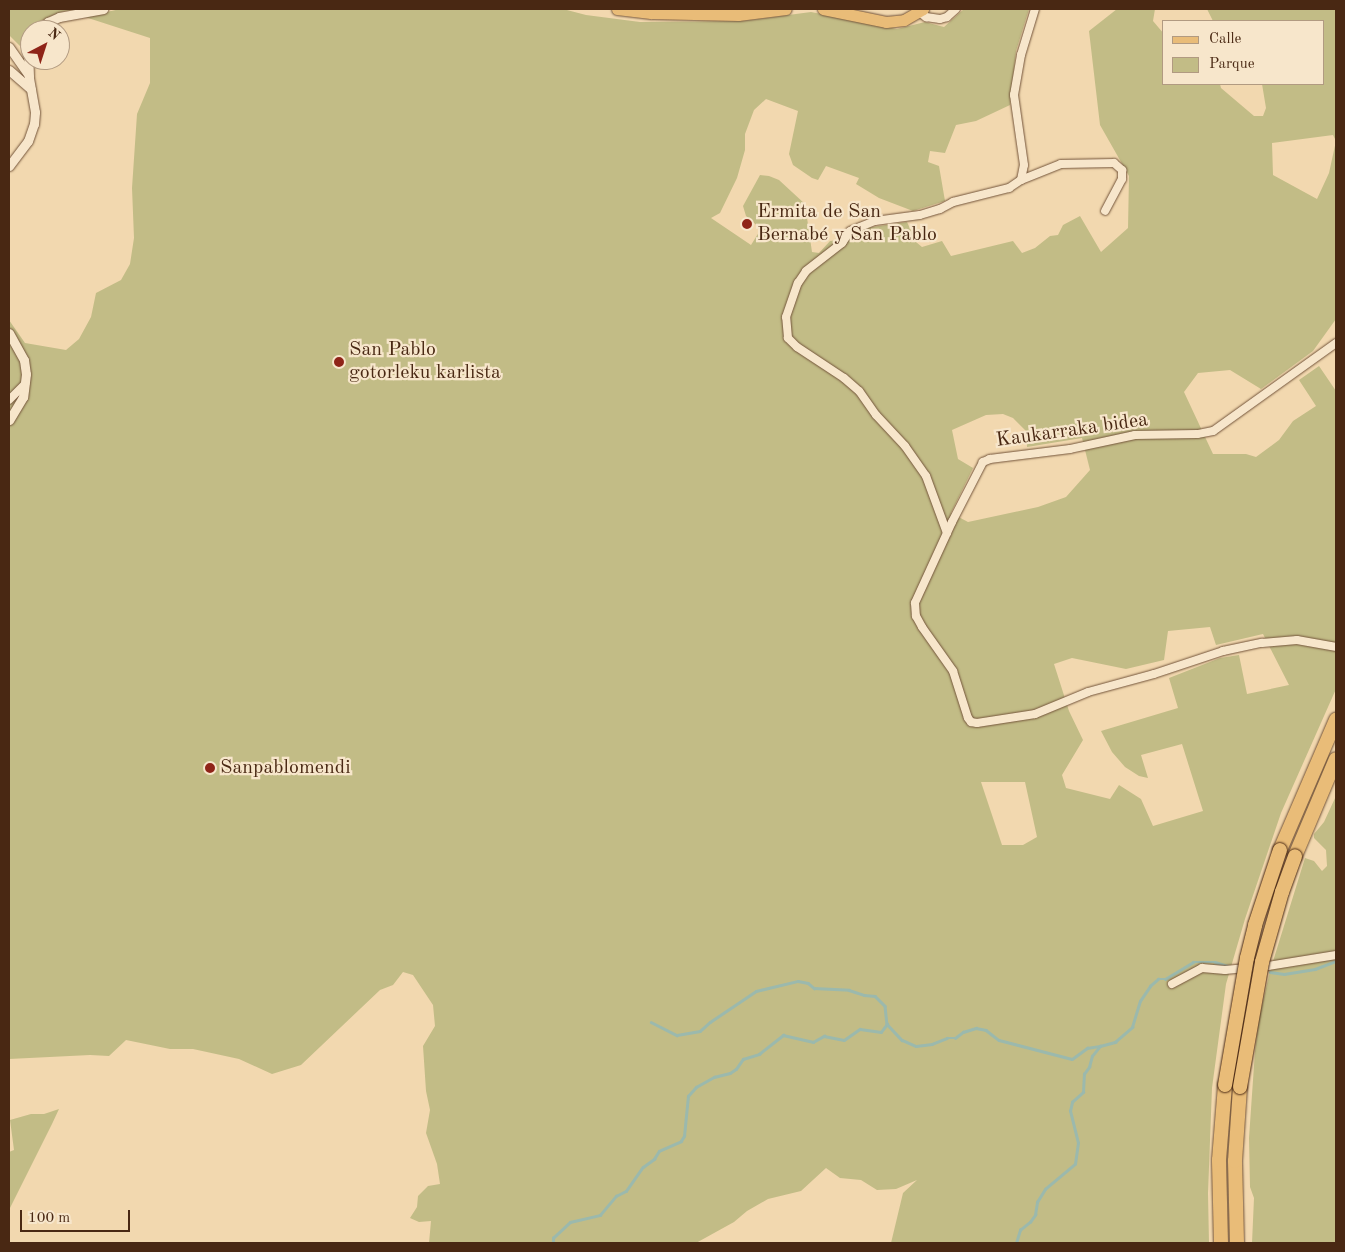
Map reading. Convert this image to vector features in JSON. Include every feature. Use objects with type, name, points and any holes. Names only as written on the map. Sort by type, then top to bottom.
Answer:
[{"type":"highway","points":[[1221,1243],[1220,1160],[1224,1085],[1247,958],[1262,902],[1280,850],[1336,720]]},
{"type":"highway","points":[[1237,1243],[1235,1161],[1240,1087],[1254,1002],[1264,954],[1279,901],[1295,856],[1336,759]]},
{"type":"main road","points":[[617,9],[680,14],[738,15],[786,9]]},
{"type":"main road","points":[[680,14],[726,9]]},
{"type":"main road","points":[[823,9],[886,22],[904,20],[921,10]]},
{"type":"street","points":[[52,20],[59,17],[103,9]]},
{"type":"street","points":[[921,10],[926,17],[940,20],[956,9]]},
{"type":"street","points":[[1021,180],[1024,165],[1014,95],[1021,55],[1035,9]]},
{"type":"street","points":[[9,48],[29,77]]},
{"type":"street","points":[[9,70],[32,90]]},
{"type":"street","points":[[9,166],[28,141],[34,124],[35,106],[29,70]]},
{"type":"street","points":[[946,533],[926,476],[905,446],[876,415],[859,391],[844,378],[797,347],[788,338],[786,329],[789,308],[806,271],[842,243],[850,231],[875,221],[920,215],[953,202],[1009,188],[1021,180],[1061,164],[1114,163],[1122,170],[1122,180],[1105,211]]},
{"type":"street","points":[[9,333],[24,360],[26,382],[20,401],[9,420]]},
{"type":"street","name":"Kaukarraka bidea","points":[[1336,343],[1213,430],[1197,434],[1135,435],[1070,449],[990,459],[983,462],[975,474],[946,533],[915,603],[916,616],[953,671],[971,722],[977,723],[1035,714],[1088,692],[1154,674],[1224,650],[1262,643],[1298,640],[1318,642],[1336,647]]},
{"type":"street","points":[[9,400],[16,396],[26,382]]},
{"type":"street","points":[[1172,984],[1202,968],[1213,967],[1225,970],[1268,966],[1336,954]]},
{"type":"green space","points":[[9,9],[79,9],[61,12],[45,20],[20,20],[20,46],[9,35]]},
{"type":"green space","points":[[120,9],[563,9],[586,15],[640,22],[742,21],[811,12],[897,29],[925,22],[944,27],[964,9],[1029,9],[1016,51],[1010,105],[976,121],[956,125],[945,153],[930,151],[928,162],[939,166],[945,201],[913,211],[879,198],[856,184],[859,178],[826,166],[818,180],[812,178],[793,165],[789,154],[798,111],[766,99],[754,110],[745,134],[745,150],[737,178],[720,213],[711,218],[751,245],[761,229],[746,216],[743,206],[760,175],[769,176],[779,180],[805,204],[812,252],[819,253],[830,241],[848,239],[853,233],[865,228],[907,222],[916,242],[922,247],[942,241],[951,256],[1013,241],[1022,253],[1035,248],[1050,236],[1058,235],[1063,225],[1080,216],[1101,252],[1128,228],[1129,176],[1100,125],[1089,31],[1117,9],[1155,9],[1153,21],[1162,32],[1162,85],[1220,85],[1221,88],[1254,116],[1263,116],[1266,108],[1262,85],[1325,85],[1325,20],[1212,20],[1207,9],[1336,9],[1336,141],[1336,319],[1313,351],[1261,389],[1230,370],[1198,373],[1184,392],[1213,454],[1246,454],[1256,457],[1279,440],[1293,421],[1316,406],[1299,380],[1319,366],[1336,391],[1336,689],[1281,813],[1245,919],[1226,984],[1212,1088],[1208,1193],[1209,1243],[891,1243],[903,1193],[917,1180],[896,1189],[877,1190],[861,1180],[840,1178],[826,1168],[801,1191],[768,1199],[747,1211],[734,1222],[696,1243],[429,1243],[431,1221],[419,1222],[410,1218],[417,1207],[418,1196],[428,1186],[440,1184],[437,1164],[426,1133],[430,1110],[426,1091],[423,1046],[435,1026],[433,1005],[413,975],[403,972],[393,985],[380,990],[301,1065],[272,1074],[239,1059],[193,1049],[170,1049],[126,1040],[109,1056],[90,1055],[9,1059],[9,320],[25,343],[66,350],[79,339],[91,317],[96,293],[121,280],[130,264],[134,238],[132,188],[137,114],[150,83],[150,38],[85,17]],"holes":[[[1333,135],[1336,141],[1329,173],[1317,199],[1273,175],[1272,143]],[[1003,414],[1013,418],[1026,431],[1027,447],[1082,438],[1090,470],[1066,497],[1038,507],[968,522],[951,513],[973,468],[958,459],[952,430],[986,415]],[[1210,627],[1216,645],[1263,634],[1289,685],[1247,694],[1239,655],[1220,658],[1169,678],[1178,708],[1101,731],[1112,752],[1125,767],[1139,776],[1148,778],[1141,755],[1182,744],[1203,811],[1153,826],[1141,799],[1119,785],[1110,799],[1066,788],[1062,775],[1083,740],[1069,711],[1054,664],[1072,658],[1126,669],[1164,660],[1168,631]],[[981,782],[1025,782],[1037,837],[1023,845],[1002,845]]]},
{"type":"green space","points":[[1336,796],[1336,1243],[1252,1243],[1254,1198],[1250,1187],[1249,1138],[1259,1019],[1270,971],[1305,858],[1314,861],[1322,871],[1327,866],[1326,850],[1314,838],[1314,834],[1324,822]]},
{"type":"green space","points":[[59,1109],[9,1210],[9,1152],[14,1150],[10,1120],[31,1114],[44,1114]]},
{"type":"waterway","points":[[1270,972],[1284,974],[1315,969],[1336,961]]},
{"type":"waterway","points":[[1016,1243],[1020,1230],[1035,1215],[1037,1202],[1045,1189],[1075,1164],[1078,1143],[1070,1111],[1072,1102],[1083,1092],[1084,1074],[1089,1067],[1092,1056],[1100,1046],[1115,1042],[1132,1027],[1140,1001],[1150,986],[1158,979],[1165,979],[1193,962],[1215,962],[1228,966]]},
{"type":"waterway","points":[[651,1022],[677,1035],[700,1031],[710,1022],[756,991],[798,981],[808,983],[814,988],[849,990],[875,996],[885,1006],[887,1024]]},
{"type":"waterway","points":[[553,1243],[553,1238],[570,1222],[600,1215],[616,1196],[626,1191],[643,1167],[654,1159],[659,1151],[681,1141],[684,1136],[688,1096],[696,1087],[714,1077],[730,1073],[736,1069],[743,1059],[759,1054],[783,1035],[813,1042],[824,1036],[844,1040],[860,1029],[881,1032],[887,1024],[902,1040],[916,1046],[932,1044],[947,1038],[955,1038],[963,1032],[976,1028],[986,1030],[999,1040],[1072,1059],[1087,1048],[1100,1046]]},
{"type":"place","name":"Ermita de San Bernabé y San Pablo","points":[[747,224]]},
{"type":"place","name":"San Pablo gotorleku karlista","points":[[339,362]]},
{"type":"place","name":"Sanpablomendi","points":[[210,768]]}]
